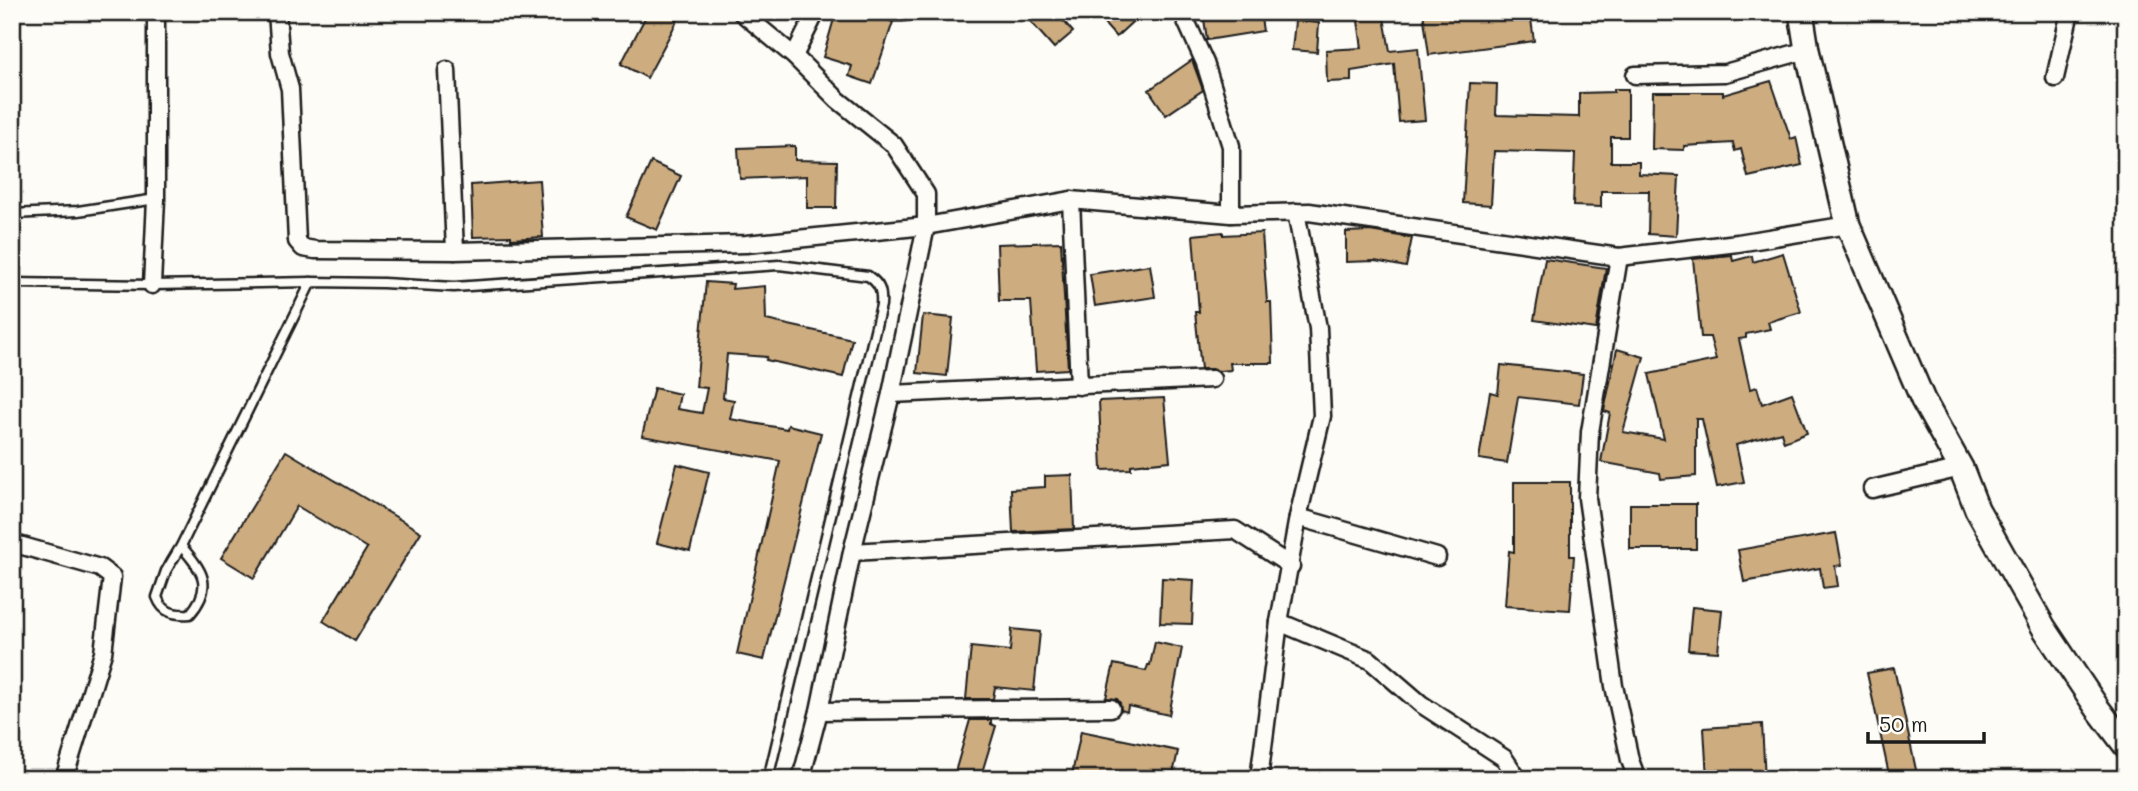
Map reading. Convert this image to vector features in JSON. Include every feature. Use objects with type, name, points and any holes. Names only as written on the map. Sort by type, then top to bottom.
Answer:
[{"type":"main road","points":[[1801,12],[1807,50],[1847,225],[1923,400],[1961,468],[1977,509],[2045,628],[2098,709],[2126,746]]},
{"type":"street","points":[[152,285],[156,200],[156,12]]},
{"type":"street","points":[[277,12],[280,53],[290,89],[297,241],[303,248],[315,250],[455,251],[746,244],[926,226],[1071,200],[1231,215],[1309,212],[1619,257],[1738,243],[1847,225]]},
{"type":"street","points":[[741,12],[794,56],[838,100],[894,145],[926,194],[926,226],[891,394],[801,779]]},
{"type":"street","points":[[794,56],[816,12]]},
{"type":"street","points":[[893,12],[903,12]]},
{"type":"street","points":[[1182,12],[1205,63],[1231,146],[1231,215]]},
{"type":"street","points":[[2056,78],[2070,12]]},
{"type":"street","points":[[1635,75],[1725,73],[1807,50]]},
{"type":"street","points":[[446,70],[455,251]]},
{"type":"street","points":[[1071,200],[1079,386]]},
{"type":"street","points":[[1259,779],[1279,622],[1298,517],[1322,416],[1318,328],[1296,212]]},
{"type":"street","points":[[1619,257],[1590,432],[1587,498],[1614,686],[1630,760],[1637,779]]},
{"type":"street","points":[[891,394],[1212,379]]},
{"type":"street","points":[[1872,489],[1961,468]]},
{"type":"street","points":[[1298,517],[1437,557]]},
{"type":"street","points":[[852,552],[1235,530],[1291,566]]},
{"type":"street","points":[[12,543],[100,568],[112,577],[103,653],[64,779]]},
{"type":"street","points":[[1279,622],[1370,660],[1421,704],[1504,758],[1518,779]]},
{"type":"street","points":[[819,711],[1111,708]]},
{"type":"lane","points":[[12,214],[78,211],[156,200]]},
{"type":"lane","points":[[12,284],[311,282],[454,287],[779,265],[868,276],[876,281],[882,292],[881,305],[768,779]]},
{"type":"lane","points":[[181,547],[196,564],[204,585],[200,602],[190,614],[174,615],[161,606],[157,597],[166,571],[181,547],[311,282]]},
{"type":"building","points":[[648,12],[682,12],[647,78],[621,64]]},
{"type":"building","points":[[836,12],[874,12],[893,22],[872,84],[849,76],[852,66],[823,57]]},
{"type":"building","points":[[1022,12],[1056,12],[1073,32],[1054,48]]},
{"type":"building","points":[[1094,12],[1143,12],[1116,37]]},
{"type":"building","points":[[1203,12],[1260,12],[1263,31],[1207,40]]},
{"type":"building","points":[[1383,12],[1390,51],[1418,48],[1425,120],[1399,122],[1394,64],[1351,71],[1351,81],[1327,82],[1326,50],[1362,48],[1357,14]]},
{"type":"building","points":[[1423,12],[1530,12],[1534,41],[1429,55]]},
{"type":"building","points":[[1295,21],[1319,23],[1317,52],[1292,50]]},
{"type":"building","points":[[1192,60],[1203,90],[1166,115],[1149,90]]},
{"type":"building","points":[[1771,81],[1791,139],[1796,137],[1802,165],[1748,177],[1741,149],[1735,151],[1733,143],[1684,146],[1684,150],[1652,149],[1653,92],[1723,92],[1723,95]]},
{"type":"building","points":[[1470,83],[1497,84],[1496,115],[1579,117],[1579,93],[1628,89],[1628,137],[1611,137],[1611,162],[1639,162],[1639,174],[1679,176],[1676,236],[1648,234],[1649,191],[1601,191],[1601,207],[1573,206],[1575,153],[1494,151],[1491,205],[1463,203]]},
{"type":"building","points":[[795,146],[795,160],[837,161],[836,208],[807,208],[807,176],[740,179],[738,148]]},
{"type":"building","points":[[651,162],[681,176],[657,230],[626,217]]},
{"type":"building","points":[[539,180],[543,237],[473,237],[471,185]]},
{"type":"building","points":[[1370,231],[1412,238],[1406,267],[1375,261],[1346,262],[1346,232]]},
{"type":"building","points":[[1223,232],[1223,235],[1262,233],[1267,302],[1271,302],[1273,363],[1230,363],[1231,370],[1201,369],[1195,312],[1199,312],[1193,235]]},
{"type":"building","points":[[1061,242],[1068,369],[1036,371],[1031,301],[999,301],[997,244]]},
{"type":"building","points":[[1783,253],[1801,312],[1768,322],[1770,329],[1746,334],[1746,338],[1739,339],[1750,389],[1757,387],[1762,404],[1792,393],[1807,433],[1784,442],[1781,432],[1736,445],[1744,482],[1717,487],[1702,419],[1696,419],[1696,476],[1661,479],[1660,473],[1601,462],[1610,413],[1604,411],[1617,349],[1644,357],[1623,432],[1664,439],[1649,374],[1716,360],[1710,337],[1701,337],[1693,259],[1732,255],[1733,261],[1752,256],[1753,262]]},
{"type":"building","points":[[1545,259],[1606,268],[1596,329],[1534,320]]},
{"type":"building","points":[[1150,265],[1155,297],[1095,306],[1090,274]]},
{"type":"building","points":[[706,282],[733,284],[732,289],[765,286],[766,320],[852,339],[843,377],[766,360],[767,357],[727,354],[723,398],[734,400],[730,419],[787,429],[788,425],[821,433],[764,660],[737,654],[780,461],[642,436],[654,388],[680,394],[677,409],[702,413],[707,388],[696,387]]},
{"type":"building","points":[[923,315],[953,318],[947,376],[917,373]]},
{"type":"building","points":[[1501,365],[1583,374],[1579,404],[1518,397],[1507,463],[1479,459],[1490,392],[1498,394]]},
{"type":"building","points":[[1164,398],[1170,461],[1131,465],[1131,469],[1102,470],[1099,401]]},
{"type":"building","points":[[286,451],[421,532],[355,641],[323,621],[367,548],[297,506],[254,578],[221,558]]},
{"type":"building","points":[[677,464],[709,472],[690,551],[657,543]]},
{"type":"building","points":[[1072,475],[1074,529],[1013,532],[1011,489],[1045,487],[1045,476]]},
{"type":"building","points":[[1514,482],[1570,482],[1570,556],[1574,556],[1570,610],[1505,606],[1509,551],[1514,552]]},
{"type":"building","points":[[1630,504],[1696,504],[1696,549],[1630,549]]},
{"type":"building","points":[[1836,533],[1842,565],[1835,566],[1838,586],[1823,588],[1820,568],[1744,582],[1738,550]]},
{"type":"building","points":[[1162,578],[1194,580],[1192,624],[1160,623]]},
{"type":"building","points":[[1692,607],[1722,610],[1718,652],[1688,650]]},
{"type":"building","points":[[1012,629],[1040,632],[1034,691],[995,687],[993,699],[966,699],[971,647],[1010,651]]},
{"type":"building","points":[[1155,642],[1182,648],[1169,715],[1128,706],[1127,712],[1121,710],[1117,699],[1106,698],[1114,664],[1146,671]]},
{"type":"building","points":[[1894,668],[1918,779],[1890,779],[1867,673]]},
{"type":"building","points":[[970,720],[991,720],[991,724],[996,726],[980,779],[955,772]]},
{"type":"building","points":[[1762,724],[1765,779],[1707,779],[1704,728]]},
{"type":"building","points":[[1081,731],[1178,751],[1172,779],[1071,779]]}]
